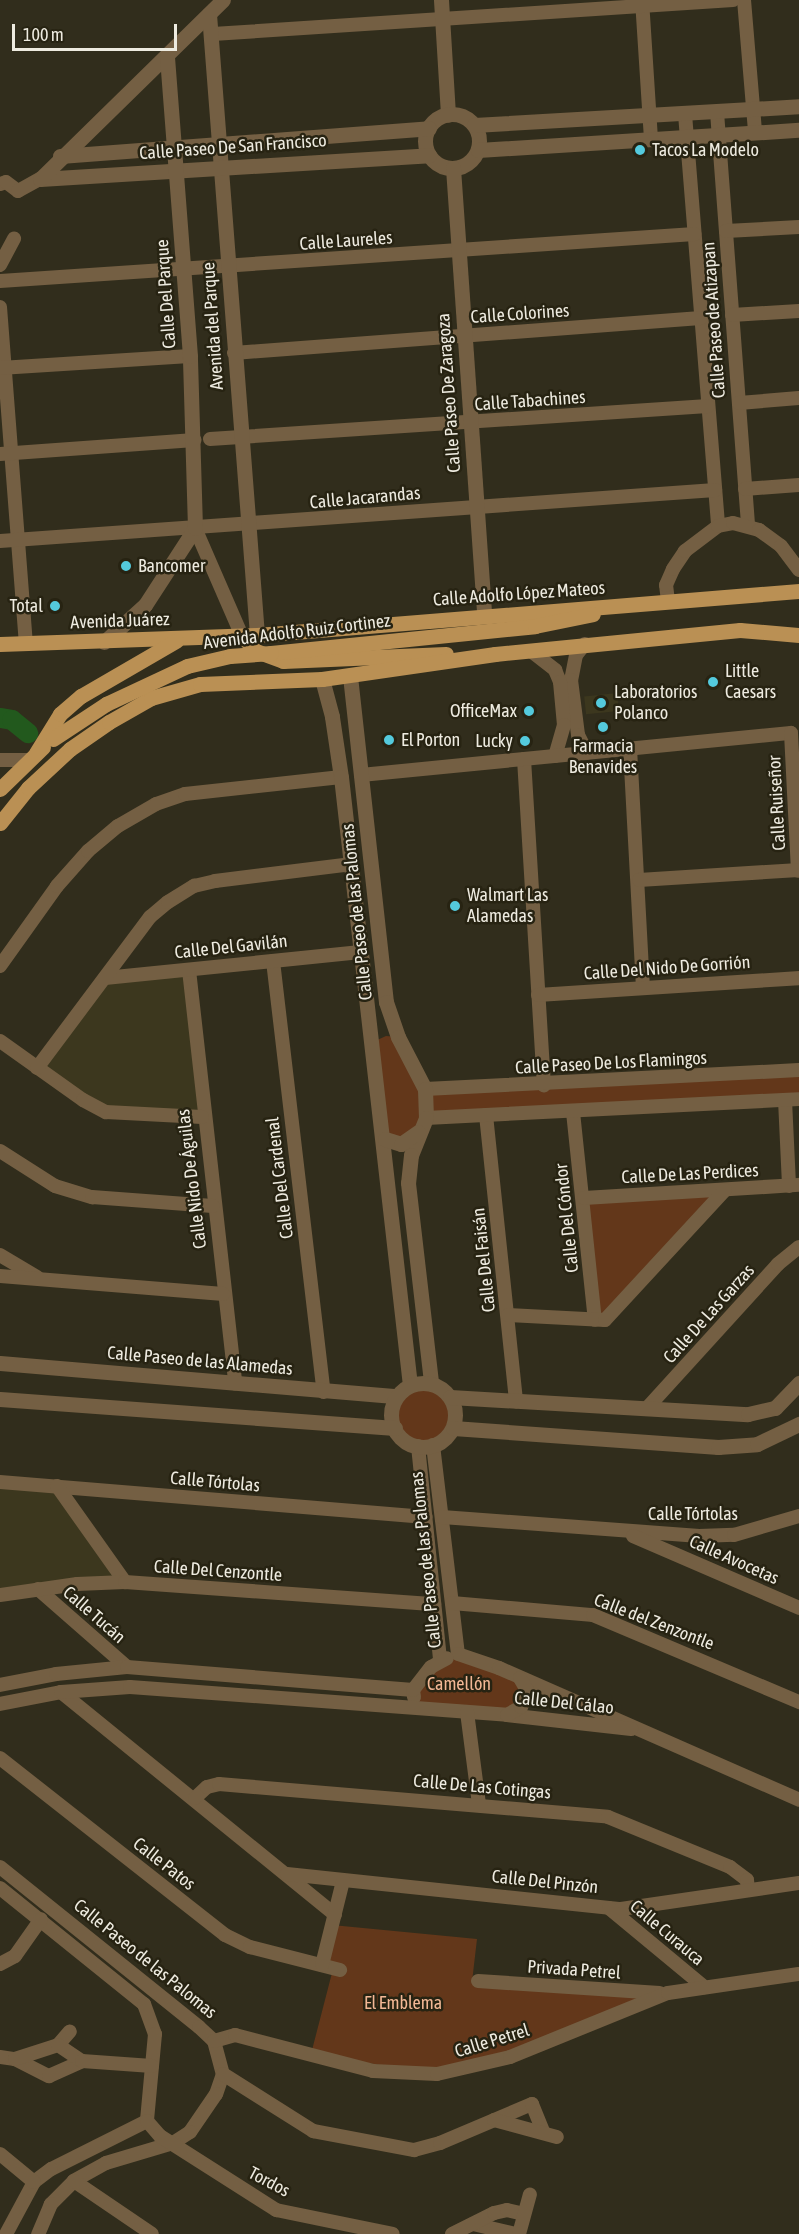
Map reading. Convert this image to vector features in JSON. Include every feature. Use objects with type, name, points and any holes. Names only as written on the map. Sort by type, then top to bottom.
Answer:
[{"type":"main road","name":"Calle Adolfo López Mateos","points":[[249,635],[799,591]]},
{"type":"main road","name":"Avenida Adolfo Ruiz Cortinez","points":[[0,789],[53,739],[138,687],[187,666],[230,656],[535,626],[634,605]]},
{"type":"main road","points":[[0,823],[28,788],[70,749],[151,698],[200,684],[322,679],[495,654],[740,630],[799,635]]},
{"type":"main road","name":"Avenida Juárez","points":[[0,644],[249,635]]},
{"type":"main road","points":[[249,635],[256,651],[283,662],[409,653],[495,654]]},
{"type":"main road","points":[[32,757],[48,730],[74,702],[182,638]]},
{"type":"main road","points":[[137,663],[150,668],[157,679],[151,698]]},
{"type":"street","points":[[0,184],[4,182],[18,190],[40,179],[60,156],[167,57],[223,0]]},
{"type":"street","points":[[441,0],[448,115]]},
{"type":"street","points":[[213,34],[442,21],[643,3],[733,0]]},
{"type":"street","points":[[744,0],[755,132]]},
{"type":"street","points":[[643,3],[651,139]]},
{"type":"street","name":"Avenida del Parque","points":[[209,14],[213,34],[247,526],[249,635]]},
{"type":"street","name":"Calle Del Parque","points":[[167,57],[190,356],[195,528],[249,635]]},
{"type":"street","points":[[474,125],[649,117],[799,106]]},
{"type":"street","name":"Calle Paseo de Atizapan","points":[[717,112],[748,525]]},
{"type":"street","name":"Calle Paseo de Atizapan","points":[[685,114],[718,526]]},
{"type":"street","points":[[448,115],[462,117],[474,125],[479,137],[478,150],[468,163],[453,168],[435,162],[429,155],[426,137],[429,128],[448,115]]},
{"type":"street","name":"Calle Paseo De San Francisco","points":[[60,156],[220,142],[429,128]]},
{"type":"street","points":[[478,150],[799,130]]},
{"type":"street","name":"Calle Paseo De San Francisco","points":[[40,179],[429,155]]},
{"type":"street","name":"Calle Paseo De Zaragoza","points":[[453,168],[484,615]]},
{"type":"street","points":[[726,231],[799,227]]},
{"type":"street","name":"Calle Laureles","points":[[0,281],[184,272],[694,234]]},
{"type":"street","points":[[0,265],[14,239]]},
{"type":"street","points":[[0,307],[5,454],[18,540],[26,644]]},
{"type":"street","points":[[732,315],[799,311]]},
{"type":"street","name":"Calle Colorines","points":[[234,353],[701,318]]},
{"type":"street","points":[[3,368],[190,356]]},
{"type":"street","points":[[739,403],[799,398]]},
{"type":"street","name":"Calle Tabachines","points":[[210,439],[708,406]]},
{"type":"street","points":[[5,454],[194,440]]},
{"type":"street","points":[[745,489],[799,485]]},
{"type":"street","name":"Calle Jacarandas","points":[[0,541],[247,526],[715,490]]},
{"type":"street","points":[[668,601],[666,585],[685,551],[718,526],[748,525],[771,536],[799,570]]},
{"type":"street","points":[[104,642],[145,605],[195,528]]},
{"type":"street","points":[[585,644],[571,668],[576,726],[586,753]]},
{"type":"street","points":[[531,651],[555,670],[564,725],[555,756]]},
{"type":"street","points":[[555,670],[571,668]]},
{"type":"street","name":"Calle Paseo de las Palomas","points":[[350,676],[386,1002],[398,1037],[425,1089],[423,1124],[409,1162],[408,1183],[431,1383]]},
{"type":"street","name":"Calle Paseo de las Palomas","points":[[322,679],[332,717],[352,864],[372,1047],[385,1139],[410,1385]]},
{"type":"street","points":[[332,717],[342,706],[355,712]]},
{"type":"street","name":"Calle Ruiseñor","points":[[630,748],[791,733],[799,870]]},
{"type":"street","points":[[361,775],[630,748],[639,880],[643,988]]},
{"type":"street","points":[[0,760],[32,757]]},
{"type":"street","points":[[524,759],[544,1084]]},
{"type":"street","points":[[0,966],[57,886],[88,851],[118,826],[156,804],[185,794],[341,777]]},
{"type":"street","points":[[37,1068],[150,918],[194,886],[352,864]]},
{"type":"street","points":[[639,880],[799,870]]},
{"type":"street","name":"Calle Del Gavilán","points":[[105,978],[361,952]]},
{"type":"street","name":"Calle Del Cardenal","points":[[273,961],[324,1392]]},
{"type":"street","name":"Calle Nido De Águilas","points":[[189,970],[202,1117],[234,1383]]},
{"type":"street","name":"Calle Del Nido De Gorrión","points":[[538,995],[799,978]]},
{"type":"street","points":[[372,1047],[379,1037],[398,1037]]},
{"type":"street","points":[[0,1041],[37,1068],[106,1112],[202,1117]]},
{"type":"street","name":"Calle Paseo De Los Flamingos","points":[[425,1089],[799,1071]]},
{"type":"street","points":[[385,1139],[401,1144],[423,1124],[486,1115],[792,1100],[794,1186]]},
{"type":"street","name":"Calle Del Cóndor","points":[[573,1112],[584,1198],[595,1320]]},
{"type":"street","name":"Calle Del Faisán","points":[[486,1115],[516,1401]]},
{"type":"street","points":[[0,1150],[55,1186],[92,1197],[213,1206]]},
{"type":"street","name":"Calle De Las Perdices","points":[[584,1198],[794,1186]]},
{"type":"street","points":[[508,1315],[604,1320],[725,1190]]},
{"type":"street","name":"Calle De Las Garzas","points":[[648,1407],[778,1264],[799,1247]]},
{"type":"street","points":[[0,1255],[39,1278]]},
{"type":"street","points":[[0,1276],[223,1294]]},
{"type":"street","name":"Calle Paseo de las Alamedas","points":[[0,1362],[324,1392],[397,1396]]},
{"type":"street","points":[[799,1383],[770,1411],[748,1414],[450,1397],[431,1383],[410,1385],[397,1396],[392,1409],[395,1428],[401,1438],[426,1446],[453,1428],[718,1447],[757,1444],[799,1424]]},
{"type":"street","points":[[450,1397],[455,1417],[453,1428]]},
{"type":"street","points":[[0,1399],[395,1428]]},
{"type":"street","points":[[770,1411],[780,1433]]},
{"type":"street","name":"Calle Paseo de las Palomas","points":[[413,1690],[440,1660],[458,1654],[442,1517],[426,1446]]},
{"type":"street","name":"Calle Paseo de las Palomas","points":[[426,1446],[426,1517],[440,1660]]},
{"type":"street","name":"Calle Tórtolas","points":[[0,1482],[426,1517]]},
{"type":"street","points":[[57,1486],[124,1582]]},
{"type":"street","name":"Calle Tórtolas","points":[[442,1517],[667,1535],[734,1535],[799,1516]]},
{"type":"street","name":"Calle Avocetas","points":[[621,1531],[799,1608]]},
{"type":"street","name":"Calle Del Cenzontle","points":[[0,1595],[38,1589],[124,1582],[434,1604]]},
{"type":"street","name":"Calle Tucán","points":[[38,1589],[127,1667]]},
{"type":"street","name":"Calle del Zenzontle","points":[[452,1603],[593,1615],[799,1702]]},
{"type":"street","name":"Calle Del Cálao","points":[[458,1654],[520,1678],[631,1729],[799,1800]]},
{"type":"street","points":[[0,1685],[56,1674],[127,1667],[413,1690],[422,1709],[130,1687],[61,1692],[0,1704]]},
{"type":"street","points":[[507,1715],[521,1707],[528,1692],[520,1678]]},
{"type":"street","points":[[61,1692],[195,1798],[335,1915]]},
{"type":"street","name":"Calle Del Cálao","points":[[422,1709],[507,1715],[631,1729]]},
{"type":"street","points":[[467,1712],[479,1805]]},
{"type":"street","name":"Calle Patos","points":[[0,1758],[225,1935],[250,1947],[340,1970]]},
{"type":"street","name":"Calle De Las Cotingas","points":[[195,1798],[207,1787],[219,1784],[594,1815],[623,1821],[730,1868],[747,1881],[748,1890]]},
{"type":"street","name":"Calle Paseo de las Palomas","points":[[0,1867],[214,2041],[223,2074]]},
{"type":"street","name":"Calle Del Pinzón","points":[[287,1874],[631,1908],[799,1883]]},
{"type":"street","points":[[322,1965],[343,1881]]},
{"type":"street","name":"Calle Paseo de las Palomas","points":[[0,1887],[144,2004],[155,2034],[147,2121]]},
{"type":"street","name":"Calle Curauca","points":[[607,1906],[704,1987]]},
{"type":"street","points":[[0,1964],[15,1956],[41,1919]]},
{"type":"street","points":[[704,1987],[799,1974]]},
{"type":"street","name":"Privada Petrel","points":[[477,1982],[668,1993]]},
{"type":"street","name":"Calle Petrel","points":[[214,2041],[235,2035],[374,2071],[437,2074],[510,2057],[668,1993],[704,1987]]},
{"type":"street","points":[[64,2049],[70,2031]]},
{"type":"street","points":[[15,2059],[64,2049],[82,2061]]},
{"type":"street","points":[[0,2057],[15,2059],[49,2076],[82,2061],[152,2067]]},
{"type":"street","points":[[15,2216],[39,2228],[57,2196],[74,2181],[106,2163],[173,2143],[190,2132],[216,2094],[223,2074],[313,2131],[414,2150],[532,2104],[551,2135],[494,2120]]},
{"type":"street","points":[[6,2234],[34,2182],[51,2169],[147,2121]]},
{"type":"street","name":"Tordos","points":[[147,2121],[151,2130],[276,2210],[393,2234]]},
{"type":"street","points":[[0,2154],[34,2182]]},
{"type":"street","points":[[74,2181],[152,2234]]},
{"type":"street","points":[[472,2224],[518,2234],[530,2194]]},
{"type":"street","points":[[452,2234],[507,2210],[524,2214]]},
{"type":"shaded area","name":"Laboratorios Polanco","points":[[617,693],[619,711],[586,714],[584,696]]},
{"type":"shaded area","points":[[189,970],[202,1117],[106,1112],[37,1068],[105,978]]},
{"type":"shaded area","points":[[0,1482],[57,1486],[125,1582],[0,1595]]},
{"type":"green space","points":[[386,1036],[398,1037],[425,1089],[799,1070],[799,1099],[426,1118],[410,1140],[385,1139],[375,1041]]},
{"type":"green space","points":[[725,1190],[605,1320],[595,1320],[584,1198]]},
{"type":"green space","points":[[423,1383],[441,1389],[449,1397],[455,1415],[449,1433],[441,1441],[423,1447],[405,1441],[397,1433],[391,1415],[397,1397],[405,1389]]},
{"type":"green space","name":"Camellón","points":[[458,1654],[499,1668],[528,1692],[507,1715],[422,1709],[415,1700],[431,1667]]},
{"type":"green space","name":"El Emblema","points":[[332,1925],[477,1939],[472,1982],[668,1993],[615,2016],[437,2074],[311,2054],[333,1969],[322,1965]]},
{"type":"waterway","points":[[0,718],[12,720],[28,733]]},
{"type":"place","name":"Tacos La Modelo","points":[[640,150]]},
{"type":"place","name":"Bancomer","points":[[126,566]]},
{"type":"place","name":"Total","points":[[55,606]]},
{"type":"place","name":"Little Caesars","points":[[713,682]]},
{"type":"place","name":"Laboratorios Polanco","points":[[601,703]]},
{"type":"place","name":"OfficeMax","points":[[529,711]]},
{"type":"place","name":"Farmacia Benavides","points":[[603,727]]},
{"type":"place","name":"El Porton","points":[[389,740]]},
{"type":"place","name":"Lucky","points":[[525,741]]},
{"type":"place","name":"Walmart Las Alamedas","points":[[455,906]]}]
